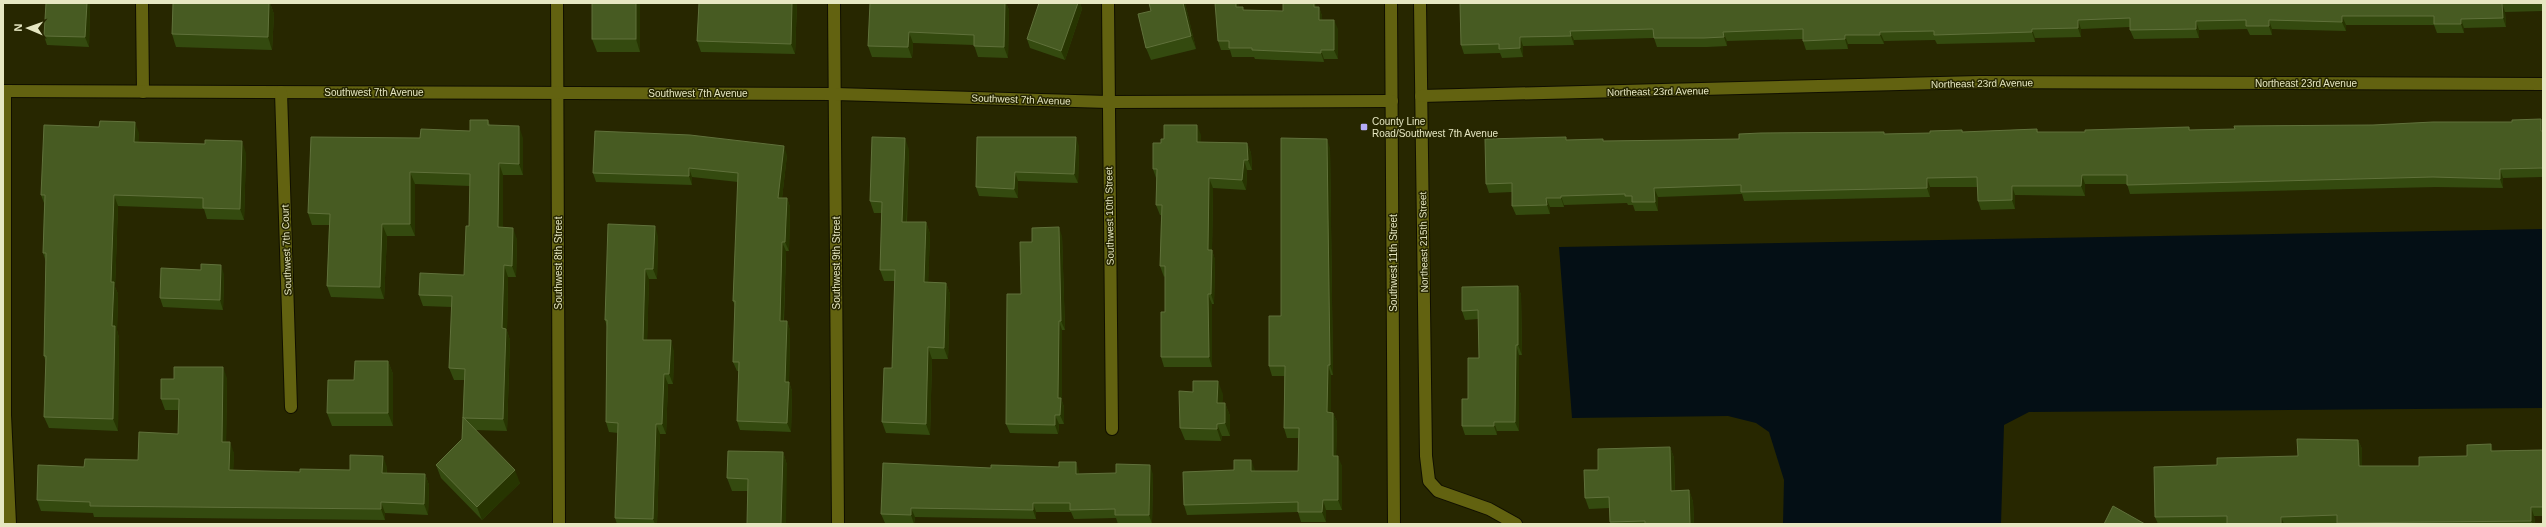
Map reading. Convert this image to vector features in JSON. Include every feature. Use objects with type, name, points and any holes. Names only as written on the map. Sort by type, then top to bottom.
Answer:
[{"type":"street","points":[[142,3],[143,92]]},
{"type":"street","name":"Southwest 8th Street","points":[[557,3],[558,524]]},
{"type":"street","name":"Southwest 9th Street","points":[[834,3],[838,524]]},
{"type":"street","name":"Southwest 10th Street","points":[[1108,3],[1112,429]]},
{"type":"street","name":"Southwest 11th Street","points":[[1391,3],[1394,524]]},
{"type":"street","name":"Northeast 215th Street","points":[[1420,3],[1426,456],[1429,481],[1438,491],[1489,509],[1516,524]]},
{"type":"street","name":"Northeast 23rd Avenue","points":[[1421,96],[1980,82],[2543,84]]},
{"type":"street","points":[[4,91],[5,410],[10,524]]},
{"type":"street","name":"Southwest 7th Avenue","points":[[4,91],[834,94],[1108,102],[1392,100]]},
{"type":"street","name":"Southwest 7th Court","points":[[281,92],[291,407]]},
{"type":"shaded area","points":[[2543,229],[2543,408],[2029,412],[2004,425],[2001,524],[1783,524],[1784,480],[1769,432],[1756,423],[1728,416],[1572,418],[1559,247]]},
{"type":"building","points":[[46,3],[87,3],[85,37],[44,36]]},
{"type":"building","points":[[173,3],[269,3],[268,37],[172,34]]},
{"type":"building","points":[[592,3],[636,3],[636,39],[592,39]]},
{"type":"building","points":[[699,3],[792,3],[791,44],[697,41]]},
{"type":"building","points":[[870,3],[1005,3],[1004,47],[974,46],[974,35],[909,32],[908,47],[868,46]]},
{"type":"building","points":[[1039,3],[1078,3],[1061,51],[1027,39]]},
{"type":"building","points":[[1149,3],[1183,3],[1191,36],[1146,48],[1138,14],[1151,11]]},
{"type":"building","points":[[1215,3],[1236,3],[1236,7],[1243,7],[1243,10],[1283,11],[1283,3],[1314,3],[1314,7],[1319,7],[1319,20],[1334,20],[1334,50],[1321,50],[1321,53],[1252,50],[1252,48],[1229,48],[1229,41],[1218,41]]},
{"type":"building","points":[[1460,3],[2502,3],[2503,18],[2461,19],[2461,24],[2434,24],[2434,16],[2342,16],[2342,22],[2269,20],[2269,26],[2246,26],[2246,20],[2196,21],[2196,29],[2130,30],[2130,18],[2078,20],[2078,28],[2032,29],[2032,32],[1934,35],[1934,31],[1880,32],[1880,35],[1845,35],[1845,39],[1803,41],[1803,29],[1723,32],[1724,37],[1704,38],[1654,38],[1653,29],[1570,31],[1571,36],[1520,37],[1520,48],[1499,49],[1499,44],[1461,45]]},
{"type":"building","points":[[2541,119],[2541,131],[2543,131],[2543,171],[2542,168],[2500,169],[2500,179],[2433,177],[2127,185],[2127,175],[2082,175],[2081,186],[2012,186],[2012,200],[1978,201],[1977,177],[1927,178],[1927,188],[1741,192],[1741,185],[1654,188],[1655,202],[1632,202],[1632,196],[1625,196],[1625,194],[1561,196],[1561,198],[1546,198],[1547,205],[1512,206],[1512,183],[1486,184],[1485,139],[1566,137],[1566,140],[1603,139],[1603,141],[1739,139],[1739,134],[1761,133],[1884,132],[1884,134],[1930,133],[1930,131],[1962,130],[1962,132],[2037,129],[2037,132],[2085,132],[2085,130],[2189,127],[2189,130],[2235,129],[2234,126],[2512,122],[2512,120]]},
{"type":"building","points":[[470,120],[488,120],[488,125],[519,126],[519,164],[499,163],[498,227],[513,228],[512,266],[504,265],[502,328],[506,329],[503,419],[463,418],[465,369],[449,368],[452,296],[419,295],[420,273],[464,275],[466,226],[469,226],[470,174],[410,172],[410,224],[382,224],[380,287],[327,286],[330,214],[308,213],[311,137],[420,138],[421,129],[470,131]]},
{"type":"building","points":[[100,121],[135,122],[134,142],[205,144],[205,140],[242,141],[240,209],[203,208],[203,198],[114,195],[111,282],[114,282],[112,326],[115,326],[113,419],[44,417],[46,356],[44,356],[46,253],[43,253],[45,195],[41,195],[44,125],[99,127]]},
{"type":"building","points":[[1164,125],[1197,125],[1197,142],[1247,143],[1248,160],[1244,160],[1242,180],[1209,178],[1208,250],[1212,250],[1211,294],[1208,294],[1209,357],[1161,357],[1161,312],[1165,312],[1165,266],[1160,266],[1162,205],[1156,205],[1157,169],[1153,169],[1153,143],[1161,143],[1161,139],[1164,139]]},
{"type":"building","points":[[595,131],[690,135],[784,146],[778,198],[787,198],[785,242],[782,242],[780,321],[787,321],[785,382],[789,382],[787,423],[737,421],[739,362],[733,362],[735,301],[733,301],[738,173],[689,168],[689,176],[593,173]]},
{"type":"building","points":[[872,137],[905,138],[902,222],[926,222],[924,282],[946,283],[944,348],[928,347],[926,424],[882,422],[884,368],[892,368],[895,270],[880,270],[882,202],[870,201]]},
{"type":"building","points":[[977,137],[1076,137],[1074,174],[1015,172],[1014,189],[976,187]]},
{"type":"building","points":[[1281,138],[1327,139],[1330,365],[1328,365],[1327,412],[1333,413],[1333,456],[1338,456],[1338,500],[1323,500],[1322,512],[1298,512],[1298,502],[1184,505],[1183,472],[1234,470],[1234,460],[1251,460],[1251,471],[1298,471],[1299,428],[1284,428],[1285,366],[1269,366],[1269,316],[1281,316]]},
{"type":"building","points":[[608,224],[655,226],[653,269],[645,269],[643,340],[671,340],[669,374],[664,374],[662,424],[656,424],[653,519],[615,518],[618,423],[606,422],[607,320],[605,320]]},
{"type":"building","points":[[1059,227],[1061,321],[1059,321],[1058,398],[1061,398],[1060,415],[1055,415],[1055,425],[1006,424],[1007,294],[1021,294],[1020,242],[1032,242],[1032,228]]},
{"type":"building","points":[[201,264],[221,265],[220,300],[160,298],[161,268],[201,270]]},
{"type":"building","points":[[1518,286],[1518,345],[1516,345],[1515,422],[1494,422],[1494,426],[1462,426],[1462,399],[1468,399],[1468,358],[1479,358],[1478,310],[1462,311],[1462,287]]},
{"type":"building","points":[[355,361],[388,361],[388,413],[327,413],[328,380],[354,380]]},
{"type":"building","points":[[174,367],[223,367],[222,442],[230,442],[229,470],[300,472],[300,469],[350,470],[350,455],[383,456],[382,473],[425,474],[424,504],[381,502],[381,509],[90,506],[90,502],[37,500],[38,465],[84,467],[85,459],[138,460],[139,432],[178,434],[179,399],[161,399],[161,379],[174,379]]},
{"type":"building","points":[[1193,381],[1218,381],[1217,403],[1225,403],[1225,423],[1217,424],[1217,429],[1180,428],[1179,391],[1193,392]]},
{"type":"building","points":[[463,417],[515,470],[477,507],[436,465],[462,439]]},
{"type":"building","points":[[2297,439],[2358,440],[2359,466],[2419,466],[2419,457],[2467,456],[2467,445],[2491,444],[2491,451],[2543,450],[2543,507],[2531,507],[2531,521],[2337,523],[2337,515],[2281,517],[2281,524],[2227,524],[2227,516],[2155,517],[2154,467],[2217,465],[2217,458],[2298,456]]},
{"type":"building","points":[[1670,447],[1671,491],[1689,490],[1690,524],[1645,524],[1645,521],[1610,522],[1609,497],[1585,498],[1584,470],[1598,470],[1598,449]]},
{"type":"building","points":[[728,451],[783,452],[781,524],[747,524],[748,479],[727,478]]},
{"type":"building","points":[[1059,462],[1076,462],[1076,474],[1116,473],[1116,464],[1150,465],[1149,515],[1115,515],[1115,509],[1070,510],[1070,503],[1033,503],[1033,510],[911,508],[911,515],[881,514],[883,463],[991,468],[991,465],[1059,467]]},
{"type":"building","points":[[2113,506],[2145,524],[2104,524]]},
{"type":"place","name":"County Line Road/Southwest 7th Avenue","points":[[1364,127]]}]
